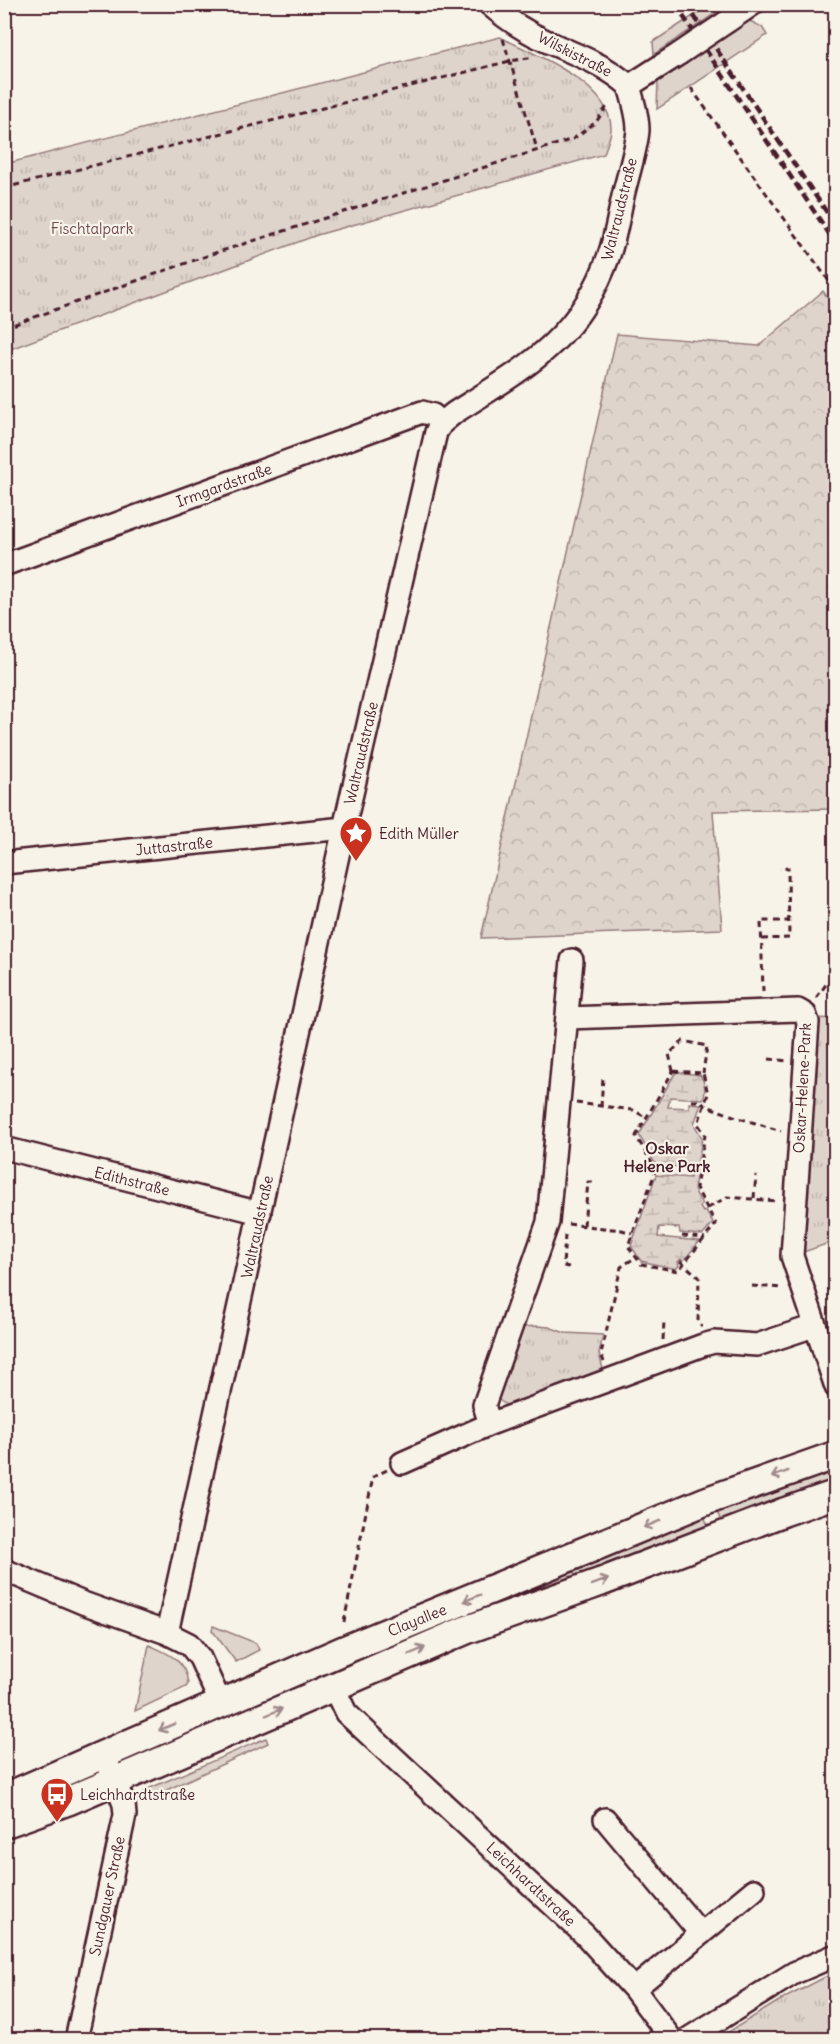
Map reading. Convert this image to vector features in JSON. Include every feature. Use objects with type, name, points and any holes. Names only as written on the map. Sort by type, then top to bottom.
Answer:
[{"type":"main road","name":"Clayallee","points":[[4,1798],[344,1650],[706,1501],[836,1455]]},
{"type":"main road","name":"Clayallee","points":[[4,1824],[51,1808],[466,1630],[836,1494]]},
{"type":"street","name":"Wilskistraße","points":[[489,4],[542,39],[595,61],[613,72],[629,86]]},
{"type":"street","points":[[629,86],[753,4]]},
{"type":"street","name":"Waltraudstraße","points":[[167,1633],[344,828],[435,432],[454,413],[538,358],[575,321],[586,305],[610,253],[638,130],[635,104],[629,86]]},
{"type":"street","name":"Irmgardstraße","points":[[4,566],[422,412],[433,415],[442,423]]},
{"type":"street","name":"Juttastraße","points":[[4,863],[344,828]]},
{"type":"street","points":[[490,1424],[484,1405],[557,1223],[560,1101],[572,960]]},
{"type":"street","name":"Oskar-Helene-Park","points":[[567,1018],[798,1011],[805,1014],[808,1022],[792,1256],[836,1387]]},
{"type":"street","name":"Edithstraße","points":[[4,1148],[260,1213]]},
{"type":"street","points":[[402,1463],[490,1424],[610,1381],[693,1348],[714,1342],[757,1345],[814,1326]]},
{"type":"street","points":[[4,1570],[83,1603],[167,1633],[189,1644],[195,1650],[215,1706],[220,1735]]},
{"type":"street","name":"Leichhardtstraße","points":[[333,1686],[346,1713],[585,1935],[634,1989],[672,2040]]},
{"type":"street","name":"Sundgauer Straße","points":[[76,2040],[125,1815],[124,1804],[105,1754]]},
{"type":"street","points":[[604,1819],[701,1934]]},
{"type":"street","points":[[634,1989],[754,1890]]},
{"type":"street","points":[[686,2040],[794,1973],[836,1955]]},
{"type":"path","points":[[501,31],[537,149]]},
{"type":"path","points":[[4,188],[510,61],[542,56]]},
{"type":"path","points":[[691,88],[836,291]]},
{"type":"path","points":[[4,328],[212,254],[575,138],[596,122],[608,105]]},
{"type":"path","points":[[762,939],[789,938],[788,868],[780,869]]},
{"type":"path","points":[[763,1012],[761,921],[789,921]]},
{"type":"path","points":[[805,1014],[836,971]]},
{"type":"path","points":[[656,1170],[628,1246],[640,1264],[678,1271],[716,1224],[696,1188],[705,1135],[698,1124],[708,1094],[703,1073],[707,1046],[683,1041],[669,1054],[673,1071],[636,1136],[656,1170],[668,1173]]},
{"type":"path","points":[[673,1071],[703,1073]]},
{"type":"path","points":[[601,1106],[603,1077]]},
{"type":"path","points":[[560,1101],[633,1110],[646,1118]]},
{"type":"path","points":[[692,1101],[701,1101],[704,1105],[773,1130],[800,1133]]},
{"type":"path","points":[[754,1198],[756,1175]]},
{"type":"path","points":[[584,1225],[588,1182],[594,1182]]},
{"type":"path","points":[[708,1208],[727,1197],[796,1203]]},
{"type":"path","points":[[569,1267],[563,1266],[557,1223],[633,1233]]},
{"type":"path","points":[[682,1236],[705,1238]]},
{"type":"path","points":[[610,1381],[601,1354],[621,1267],[636,1257]]},
{"type":"path","points":[[680,1261],[699,1277],[698,1322],[714,1342]]},
{"type":"path","points":[[752,1286],[803,1289]]},
{"type":"path","points":[[344,1622],[373,1477],[402,1463]]},
{"type":"green space","points":[[710,5],[716,5],[720,10],[654,54],[653,42]]},
{"type":"green space","points":[[746,19],[762,27],[767,35],[657,109],[658,79]]},
{"type":"green space","name":"Fischtalpark","points":[[500,37],[568,72],[598,97],[607,111],[611,127],[604,154],[317,235],[5,351],[5,164]]},
{"type":"green space","points":[[823,291],[836,310],[835,809],[713,811],[722,929],[481,938],[617,334],[759,346]]},
{"type":"green space","points":[[817,1018],[835,1019],[835,1241],[798,1254]]},
{"type":"green space","points":[[677,1072],[700,1075],[704,1084],[703,1099],[670,1097],[668,1107],[689,1108],[689,1103],[701,1104],[694,1124],[702,1138],[694,1190],[702,1204],[700,1207],[703,1212],[706,1211],[713,1223],[703,1235],[680,1233],[679,1228],[659,1227],[658,1237],[700,1241],[683,1261],[681,1259],[678,1262],[676,1269],[641,1261],[631,1246],[656,1175],[690,1178],[691,1168],[669,1166],[668,1171],[659,1170],[639,1135]]},
{"type":"green space","points":[[538,1326],[565,1333],[603,1335],[599,1354],[603,1369],[508,1407],[499,1400],[499,1391],[523,1327]]},
{"type":"green space","points":[[835,1470],[835,1482],[721,1521],[717,1512]]},
{"type":"green space","points":[[704,1516],[708,1526],[514,1600],[265,1707],[260,1696]]},
{"type":"green space","points":[[213,1626],[256,1643],[259,1650],[236,1662],[212,1630]]},
{"type":"green space","points":[[149,1645],[175,1658],[180,1663],[187,1676],[188,1684],[135,1711]]},
{"type":"green space","points":[[266,1738],[268,1743],[143,1801],[141,1799],[148,1789]]},
{"type":"green space","points":[[835,1972],[835,2039],[717,2039],[779,2001]]},
{"type":"railway","points":[[675,4],[836,244]]},
{"type":"railway","points":[[686,4],[836,226]]},
{"type":"place","name":"Edith Müller","points":[[356,862]]},
{"type":"place","name":"Leichhardtstraße","points":[[57,1823]]},
{"type":"district","name":"Oskar Helene Park","points":[[667,1157]]}]
